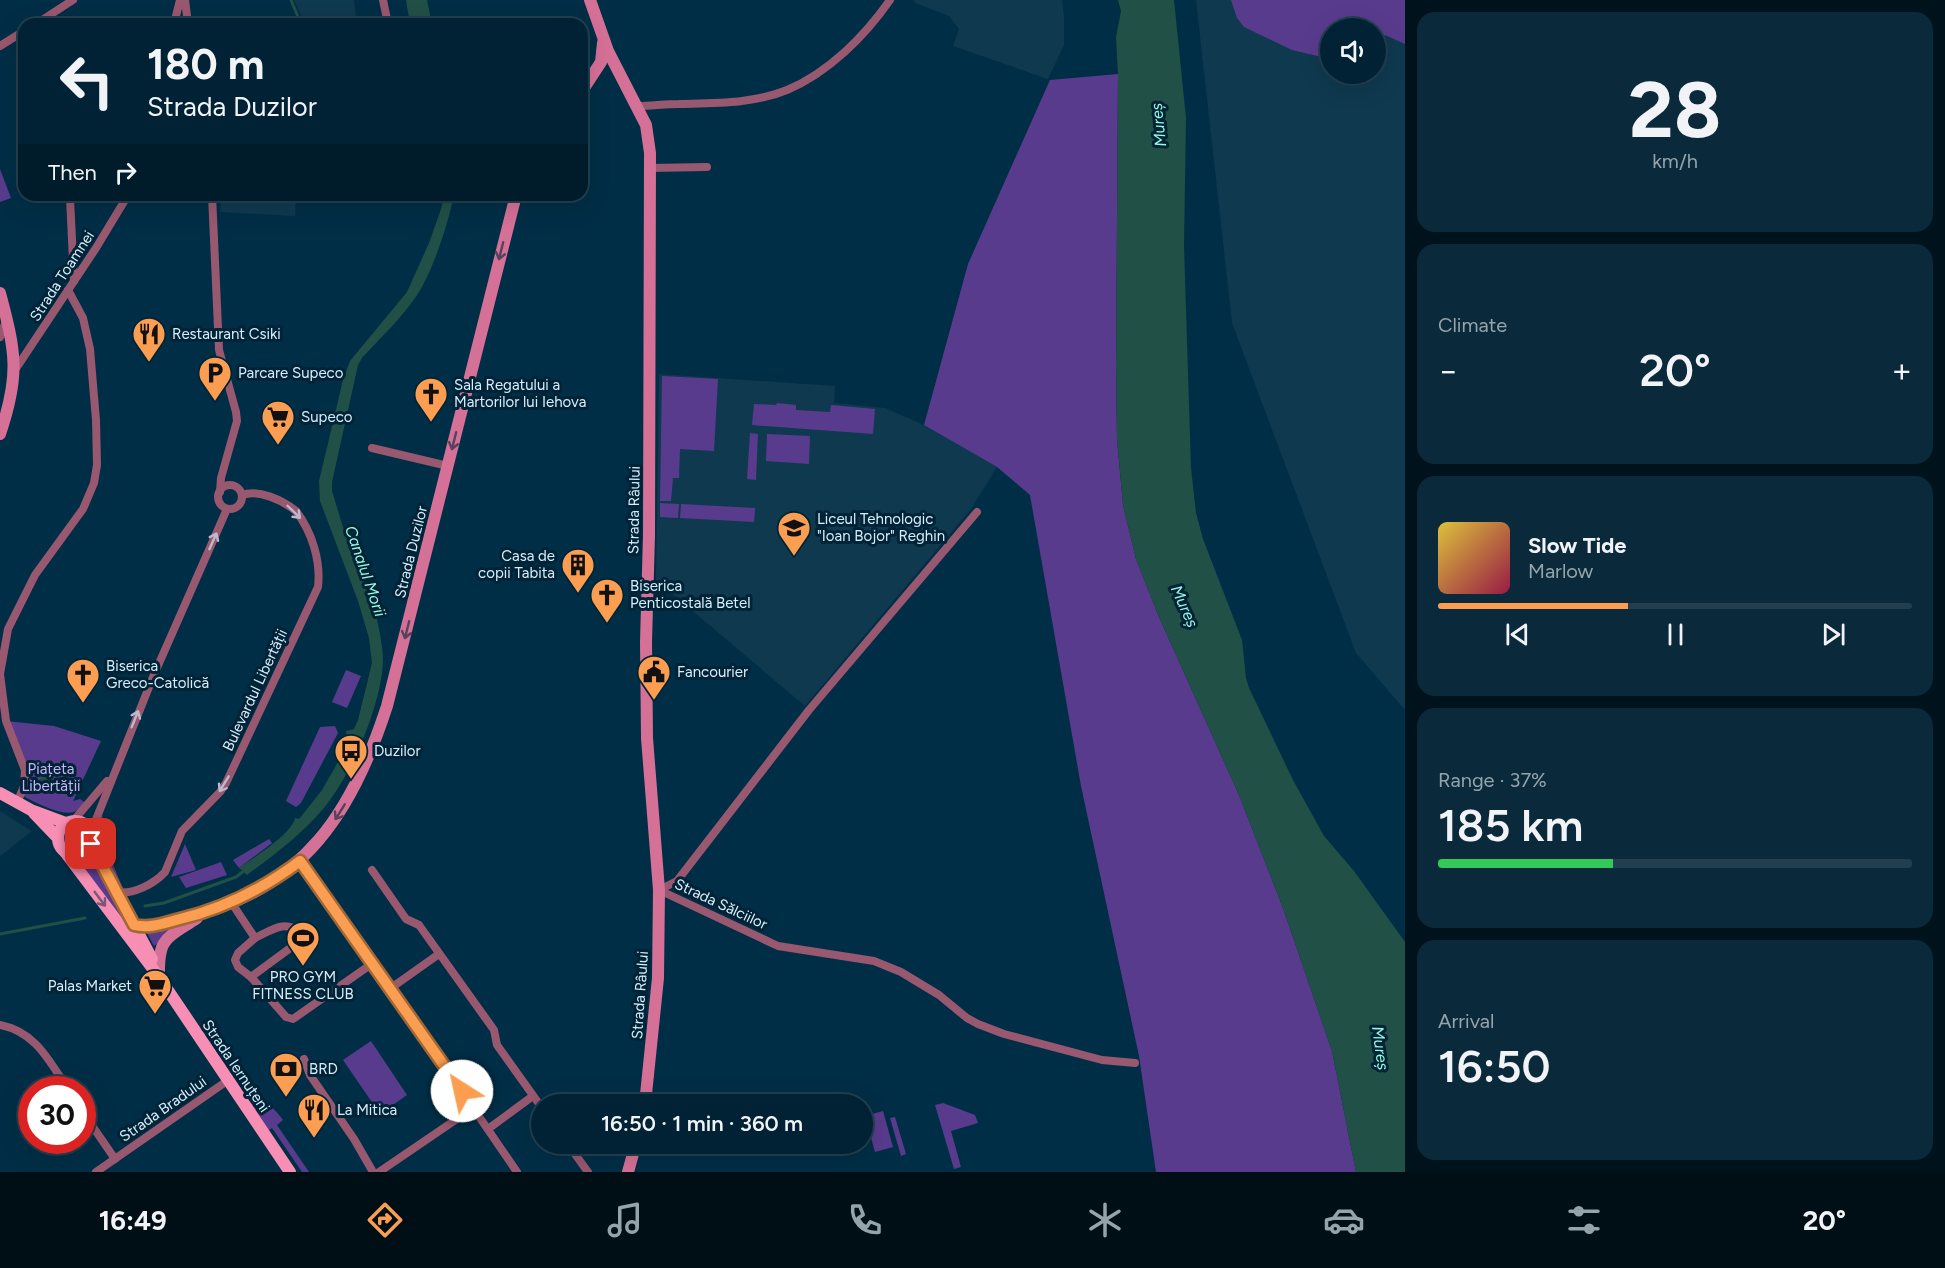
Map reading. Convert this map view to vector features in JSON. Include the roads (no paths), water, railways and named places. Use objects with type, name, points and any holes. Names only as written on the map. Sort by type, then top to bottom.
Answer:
[{"type":"main road","points":[[582,0],[590,0]]},
{"type":"main road","name":"Strada Râului","points":[[590,0],[603,39],[638,105],[650,140],[650,535],[645,642],[647,738],[659,890],[658,978],[646,1094]]},
{"type":"main road","points":[[588,82],[601,62],[603,39]]},
{"type":"main road","name":"Strada Duzilor","points":[[134,925],[151,927],[206,913],[278,877],[300,861],[322,839],[356,784],[372,751],[400,659],[514,201]]},
{"type":"main road","points":[[0,293],[7,319],[15,370],[9,406],[0,434]]},
{"type":"main road","points":[[0,793],[31,810],[84,823],[91,838],[85,852],[80,854],[65,852],[58,843],[58,831],[70,821]]},
{"type":"main road","points":[[31,810],[57,837]]},
{"type":"main road","name":"Strada Iernuțeni","points":[[91,838],[159,977]]},
{"type":"main road","name":"Strada Iernuțeni","points":[[65,852],[159,977],[290,1172]]},
{"type":"main road","name":"Strada Duzilor","points":[[159,977],[158,956],[164,942],[206,913]]},
{"type":"main road","points":[[627,1172],[633,1154]]},
{"type":"street","points":[[45,18],[73,0]]},
{"type":"street","points":[[176,18],[183,0]]},
{"type":"street","points":[[183,0],[187,18]]},
{"type":"street","points":[[383,0],[387,18]]},
{"type":"street","points":[[638,105],[729,103],[757,99],[787,90],[815,75],[846,50],[876,20],[890,0]]},
{"type":"street","points":[[0,46],[18,35]]},
{"type":"street","points":[[650,168],[706,166]]},
{"type":"street","points":[[70,201],[74,282]]},
{"type":"street","name":"Strada Toamnei","points":[[15,370],[124,201]]},
{"type":"street","points":[[212,201],[219,350],[237,421],[224,468],[219,500],[227,509]]},
{"type":"street","points":[[17,802],[24,786],[25,770],[6,721],[0,674],[8,629],[35,575],[83,509],[97,465],[90,350],[83,318],[68,290]]},
{"type":"street","points":[[0,338],[7,319]]},
{"type":"street","points":[[372,448],[448,466]]},
{"type":"street","points":[[224,468],[231,486]]},
{"type":"street","points":[[220,492],[224,487],[231,486],[238,489],[242,495],[238,506],[227,509]]},
{"type":"street","name":"Bulevardul Libertății","points":[[116,892],[131,891],[160,877],[165,872],[182,831],[220,792],[318,586],[320,574],[316,552],[296,511],[257,492],[242,495]]},
{"type":"street","points":[[91,838],[113,774],[153,677],[227,509]]},
{"type":"street","name":"Strada Sălciilor","points":[[659,890],[677,881],[809,710],[977,512]]},
{"type":"street","points":[[70,821],[113,774]]},
{"type":"street","points":[[300,861],[391,988],[517,1172]]},
{"type":"street","points":[[372,870],[406,919],[419,925],[494,1030],[497,1045],[532,1094]]},
{"type":"street","name":"Strada Sălciilor","points":[[659,890],[778,946],[874,961],[901,972],[939,995],[967,1018],[1004,1034],[1102,1060],[1135,1063]]},
{"type":"street","points":[[231,902],[255,938]]},
{"type":"street","points":[[251,977],[301,938],[301,933],[294,927],[282,926],[255,938],[238,953],[235,960],[238,967],[251,977],[286,1017],[293,1019],[373,963]]},
{"type":"street","points":[[391,988],[439,954]]},
{"type":"street","points":[[0,1025],[16,1029],[34,1041],[59,1076]]},
{"type":"street","points":[[304,1059],[310,1075],[354,1139],[373,1172]]},
{"type":"street","name":"Strada Bradului","points":[[96,1172],[227,1081]]},
{"type":"street","points":[[488,1129],[531,1097]]},
{"type":"street","points":[[379,1172],[473,1108]]},
{"type":"street","name":"Strada Bradului","points":[[96,1135],[111,1161]]},
{"type":"street","points":[[575,1154],[588,1172]]},
{"type":"street","points":[[111,1161],[113,1172]]},
{"type":"water","points":[[406,0],[427,0],[431,18],[409,18]]},
{"type":"water","name":"Mureș","points":[[1118,0],[1174,0],[1186,118],[1184,246],[1191,468],[1196,513],[1203,539],[1242,640],[1249,688],[1293,780],[1324,836],[1354,871],[1405,942],[1405,1172],[1356,1172],[1332,1051],[1283,908],[1239,795],[1159,617],[1136,559],[1123,505],[1117,439],[1118,74],[1116,37],[1121,11]]},
{"type":"water","points":[[443,201],[452,201],[439,247],[423,285],[405,312],[358,365],[332,482],[332,491],[345,534],[370,596],[379,630],[383,662],[377,699],[363,740],[334,795],[296,836],[247,875],[239,868],[280,838],[295,818],[299,819],[322,790],[348,742],[346,731],[354,729],[358,720],[372,663],[369,638],[358,601],[320,501],[319,481],[343,380],[350,361],[407,292]]},
{"type":"water","points":[[51,774],[57,786],[44,792],[39,779]]},
{"type":"waterway","points":[[291,0],[298,18]]},
{"type":"waterway","name":"Canalul Morii","points":[[145,906],[164,903],[236,877],[245,870]]},
{"type":"waterway","name":"Canalul Morii","points":[[0,934],[85,918]]},
{"type":"place","name":"Restaurant Csiki","points":[[149,363]]},
{"type":"place","name":"Parcare Supeco","points":[[215,402]]},
{"type":"place","name":"Sala Regatului a Martorilor lui Iehova","points":[[431,423]]},
{"type":"place","name":"Supeco","points":[[278,446]]},
{"type":"place","name":"Liceul Tehnologic \"Ioan Bojor\" Reghin","points":[[794,557]]},
{"type":"place","name":"Casa de copii Tabita","points":[[578,594]]},
{"type":"place","name":"Biserica Penticostală Betel","points":[[607,624]]},
{"type":"place","name":"Fancourier","points":[[654,701]]},
{"type":"place","name":"Biserica Greco-Catolică","points":[[83,704]]},
{"type":"place","name":"Duzilor","points":[[351,780]]},
{"type":"place","name":"PRO GYM FITNESS CLUB","points":[[303,967]]},
{"type":"place","name":"Palas Market","points":[[155,1015]]},
{"type":"place","name":"BRD","points":[[286,1098]]},
{"type":"place","name":"La Mitica","points":[[314,1139]]},
{"type":"park label","name":"Piațeta Libertății","points":[[51,778]]}]
